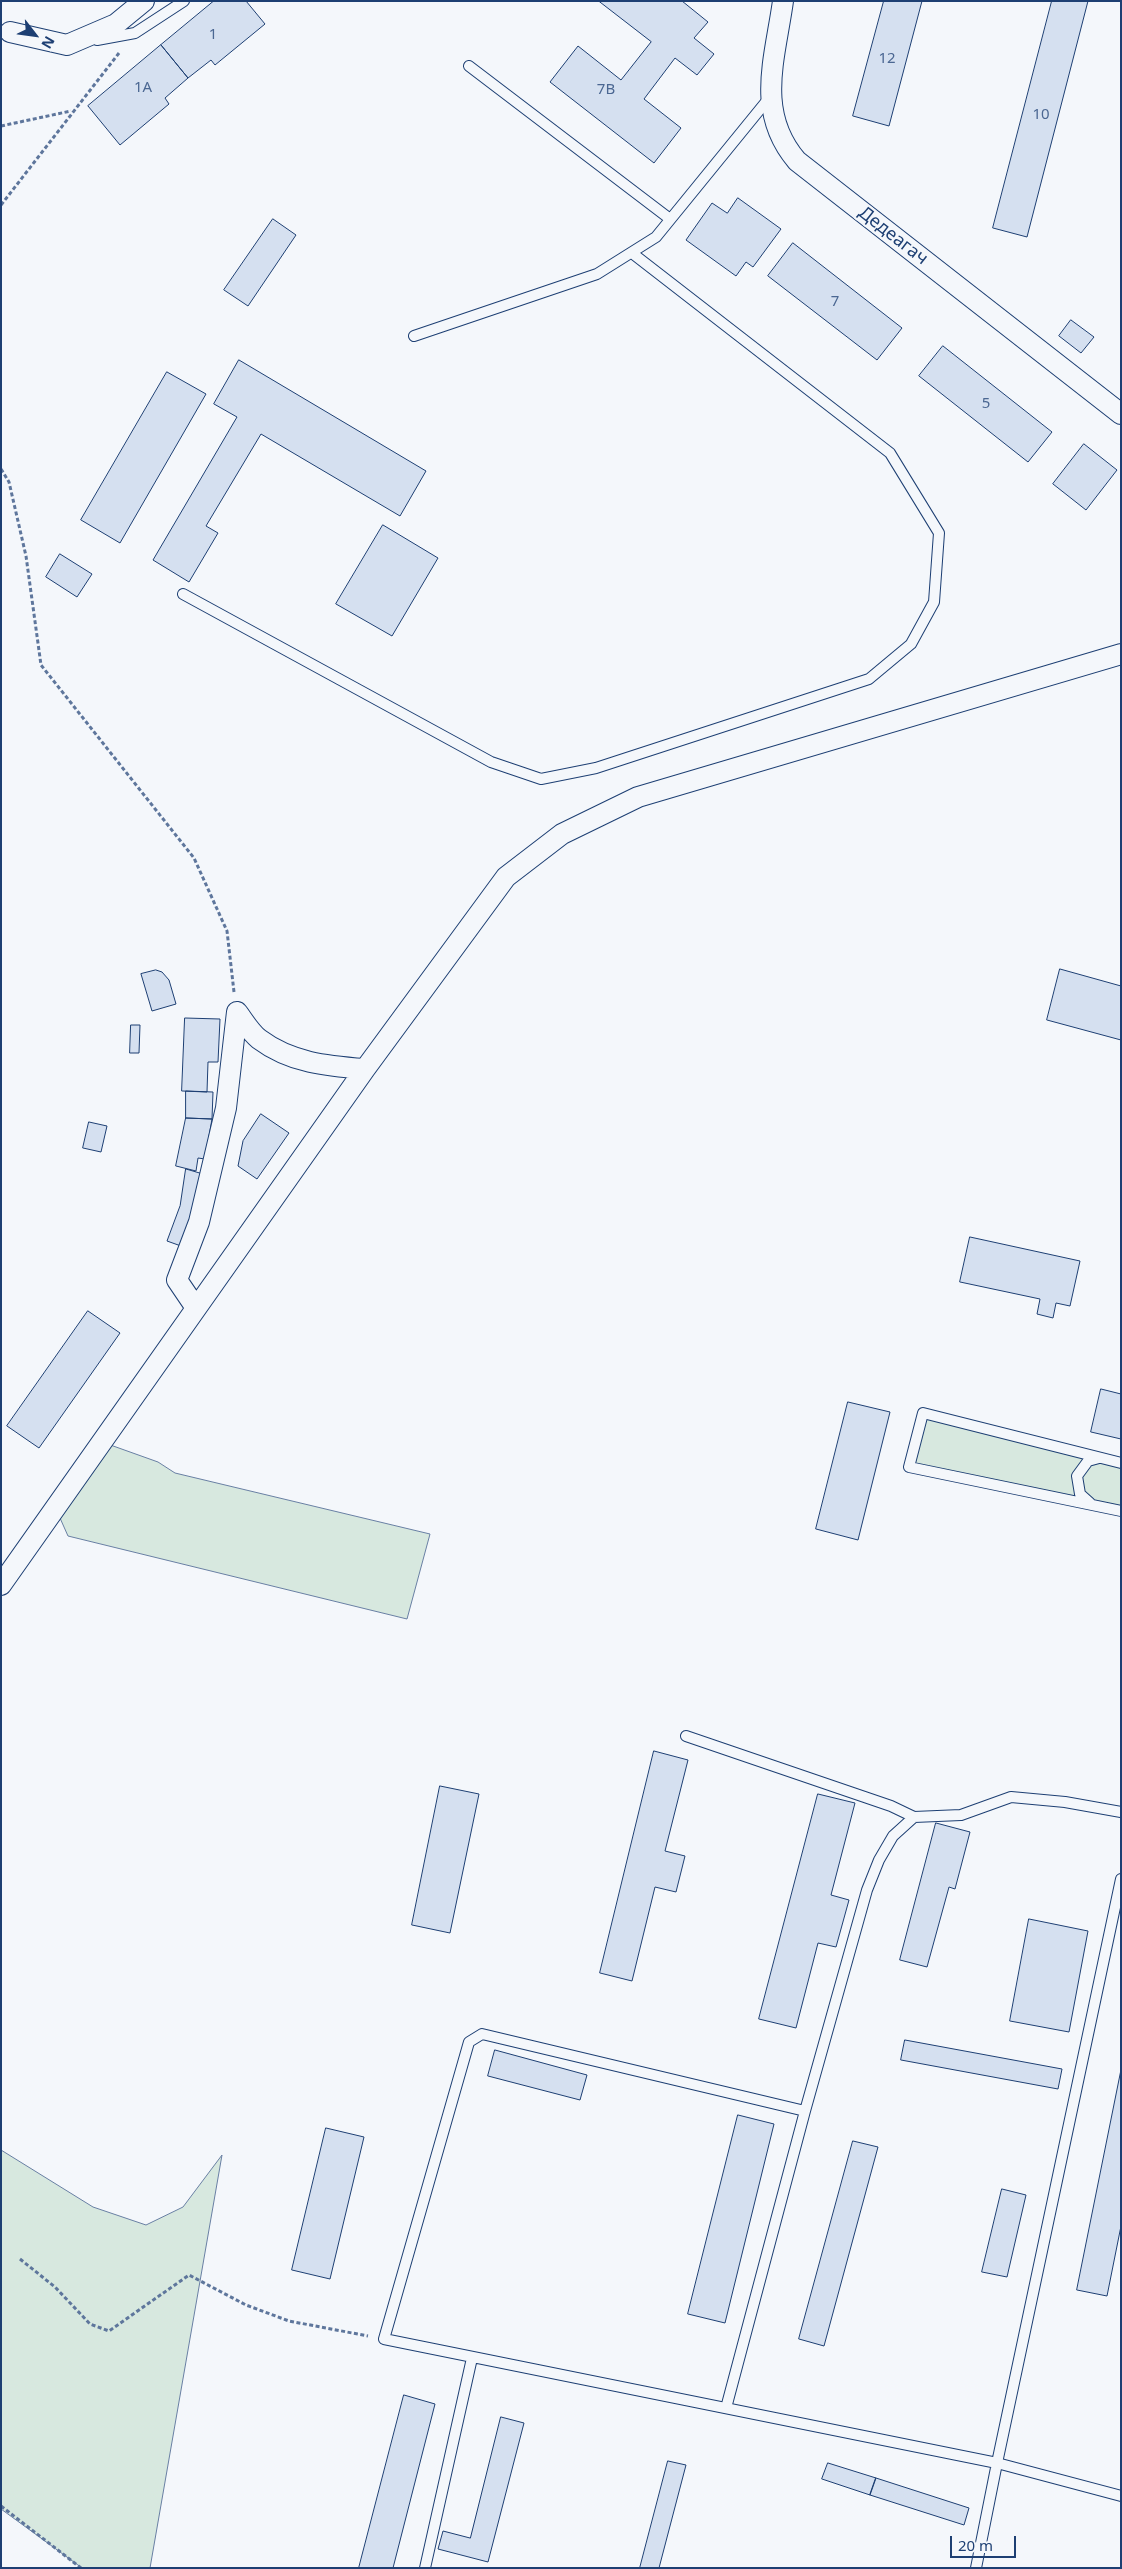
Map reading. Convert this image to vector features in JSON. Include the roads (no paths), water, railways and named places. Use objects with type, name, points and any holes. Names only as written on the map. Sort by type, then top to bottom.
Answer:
[{"type":"street","points":[[10,32],[67,45],[116,24],[144,1]]},
{"type":"street","name":"Дедеагач","points":[[783,1],[770,97],[774,125],[783,145],[797,161],[1121,414]]},
{"type":"street","points":[[1,1585],[365,1069],[506,877],[562,834],[638,797],[1121,654]]},
{"type":"street","points":[[196,1308],[177,1280],[199,1222],[226,1108],[236,1012],[258,1038],[279,1050],[315,1065],[365,1069]]},
{"type":"lane","points":[[67,45],[135,33],[184,1]]},
{"type":"lane","points":[[469,66],[670,219]]},
{"type":"lane","points":[[414,336],[597,274],[656,237],[770,97]]},
{"type":"lane","points":[[183,594],[491,762],[541,779],[596,768],[869,680],[911,644],[934,602],[939,533],[890,453],[632,252]]},
{"type":"lane","points":[[1121,1462],[923,1413],[909,1467],[1121,1511]]},
{"type":"lane","points":[[1091,1504],[1080,1494],[1077,1476],[1088,1461],[1100,1457]]},
{"type":"lane","points":[[686,1736],[891,1806],[914,1818],[960,1815],[1011,1797],[1065,1802],[1121,1812]]},
{"type":"lane","points":[[726,2408],[805,2111],[867,1890],[879,1860],[893,1836],[914,1818]]},
{"type":"lane","points":[[976,2568],[1121,1879]]},
{"type":"lane","points":[[805,2111],[482,2034],[469,2042],[384,2338],[472,2358],[997,2463],[1121,2496]]},
{"type":"lane","points":[[425,2568],[472,2358]]}]
